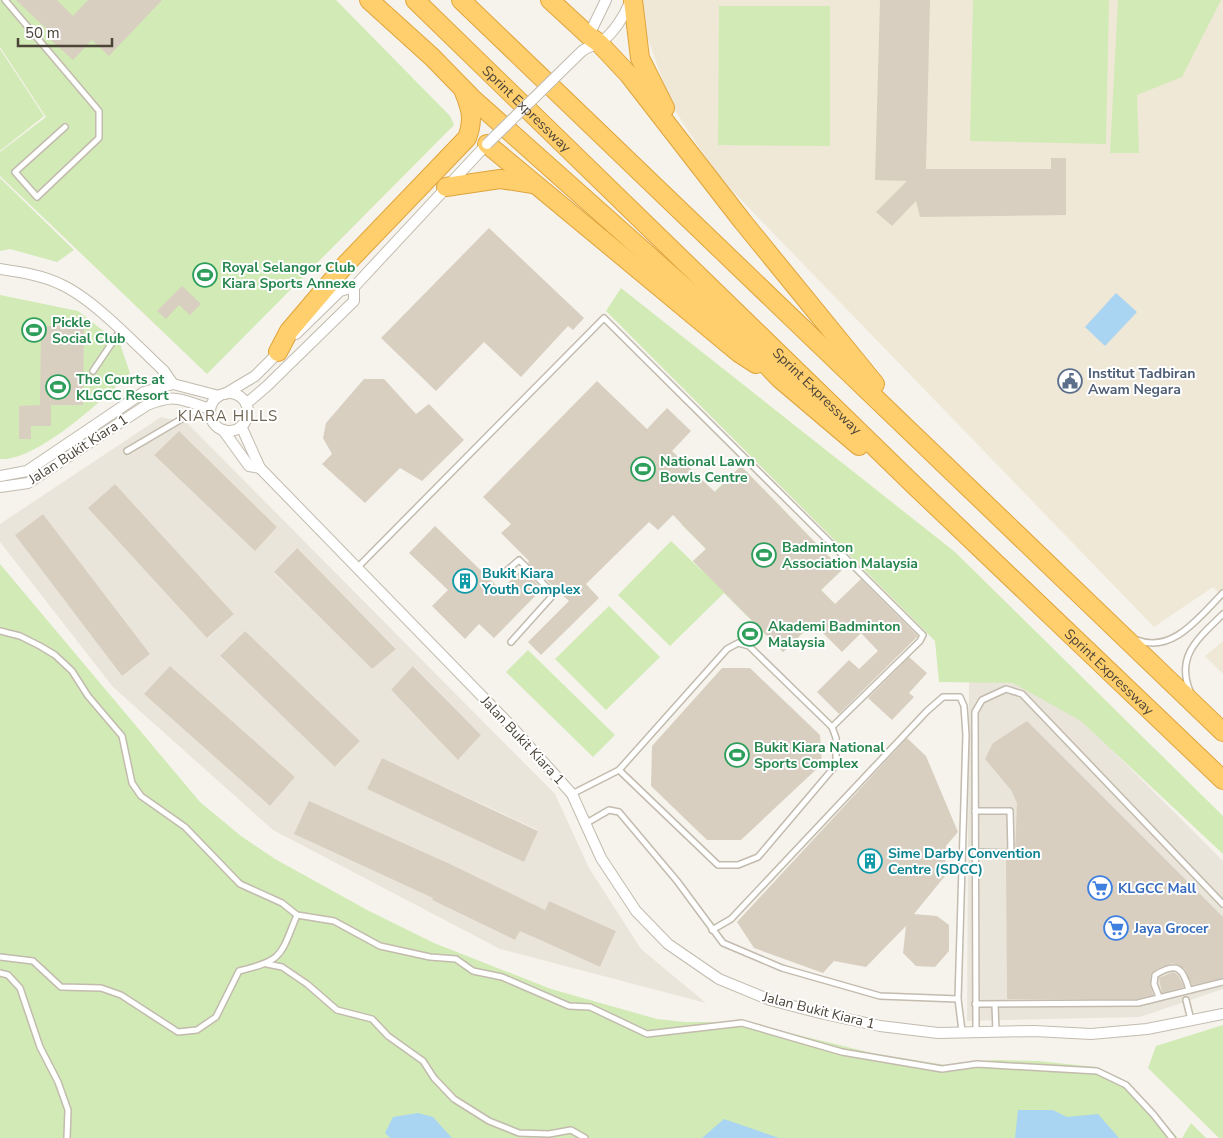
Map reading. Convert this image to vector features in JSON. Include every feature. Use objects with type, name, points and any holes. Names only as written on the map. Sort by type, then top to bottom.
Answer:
[{"type":"highway","points":[[368,0],[463,89],[736,334],[780,379],[881,466],[916,487]]},
{"type":"highway","name":"Sprint Expressway","points":[[415,0],[916,487],[1223,780]]},
{"type":"highway","points":[[462,0],[1223,732]]},
{"type":"highway","points":[[550,0],[589,44],[629,75],[671,130],[923,442]]},
{"type":"highway","points":[[632,0],[640,58],[645,72],[665,108],[671,130]]},
{"type":"highway","points":[[278,352],[289,331],[346,264],[467,138],[472,124],[472,116],[471,107],[463,89]]},
{"type":"highway","points":[[487,144],[739,353],[780,379]]},
{"type":"highway","points":[[446,186],[500,179],[534,184]]},
{"type":"street","points":[[589,44],[606,0]]},
{"type":"street","points":[[0,269],[35,275],[60,284],[85,298],[164,371],[173,384],[222,395],[237,395],[246,404],[247,416],[236,430],[223,430],[212,420],[206,408],[222,395],[255,376],[340,290],[354,287],[487,144],[589,44],[622,18],[632,0]]},
{"type":"street","points":[[246,404],[354,301],[354,287]]},
{"type":"street","name":"Jalan Bukit Kiara 1","points":[[0,476],[27,472],[144,392],[173,384]]},
{"type":"street","name":"Jalan Bukit Kiara 1","points":[[0,487],[28,483],[147,405],[164,398],[184,398],[206,408]]},
{"type":"street","name":"Jalan Bukit Kiara 1","points":[[241,426],[260,468],[511,726],[572,794],[601,858],[636,911],[668,944],[719,979],[770,1000],[870,1024],[938,1033],[996,1031],[1091,1034],[1147,1029],[1223,1014]]},
{"type":"street","name":"Jalan Bukit Kiara 1","points":[[223,430],[248,466],[260,468]]},
{"type":"lane","points":[[4,0],[99,112],[99,138],[37,197],[15,172],[65,127]]},
{"type":"lane","points":[[358,567],[604,318],[923,635],[920,641],[832,727]]},
{"type":"lane","points":[[94,371],[120,331]]},
{"type":"lane","points":[[127,451],[206,408]]},
{"type":"lane","points":[[505,572],[519,560],[554,594],[511,642]]},
{"type":"lane","points":[[1122,635],[1147,644],[1163,643],[1178,636],[1223,593]]},
{"type":"lane","points":[[1195,705],[1186,683],[1184,667],[1188,653],[1200,637],[1223,614]]},
{"type":"lane","points":[[0,631],[40,646],[55,655],[72,671],[88,696],[122,736],[132,783],[141,796],[185,827],[240,884],[282,903],[296,915],[334,921],[380,946],[430,957],[456,959],[472,971],[502,977],[569,1006],[590,1006],[647,1034],[742,1023],[842,1052],[942,1069],[977,1064],[1097,1071],[1126,1085],[1154,1114],[1172,1138]]},
{"type":"lane","points":[[572,794],[619,770],[727,649],[738,643],[749,646],[832,727],[836,738],[836,765],[758,857],[738,865],[718,865],[619,770]]},
{"type":"lane","points":[[976,1031],[975,712],[982,700],[1006,689],[1022,694],[1223,904]]},
{"type":"lane","points":[[712,930],[732,919],[927,710],[943,697],[960,697],[964,706],[966,735],[958,1000],[962,1031]]},
{"type":"lane","points":[[586,824],[609,810],[619,812],[677,881],[723,943],[791,971],[880,996],[958,1000]]},
{"type":"lane","points":[[975,811],[1010,811],[1011,853],[975,852]]},
{"type":"lane","points":[[0,957],[33,961],[61,987],[102,988],[120,995],[178,1032],[197,1030],[216,1016],[239,971],[267,964],[280,954],[296,915]]},
{"type":"lane","points":[[267,964],[282,967],[307,984],[337,1010],[372,1020],[388,1036],[423,1061],[434,1078],[454,1099],[489,1121],[519,1133],[549,1134],[571,1130],[585,1138]]},
{"type":"lane","points":[[1159,997],[1154,984],[1155,975],[1165,968],[1178,968],[1184,972],[1189,990]]},
{"type":"lane","points":[[0,973],[8,975],[20,988],[40,1047],[58,1082],[68,1110],[67,1138]]},
{"type":"lane","points":[[975,1004],[1138,1003],[1223,982]]},
{"type":"lane","points":[[1186,1000],[1191,1020]]},
{"type":"lane","points":[[995,1005],[996,1031]]},
{"type":"shaded area","name":"Institut Tadbiran Awam Negara","points":[[640,0],[1223,0],[1223,597],[1213,587],[1154,627],[717,175],[672,106],[644,28]]},
{"type":"shaded area","points":[[161,417],[187,423],[555,794],[589,868],[641,949],[706,1003],[500,949],[273,830],[113,687],[0,542],[0,524]],"holes":[[[179,431],[277,527],[255,550],[154,455]],[[115,484],[234,614],[208,638],[89,508]],[[43,514],[150,654],[122,676],[15,535]],[[296,548],[396,648],[372,669],[274,573]],[[245,631],[360,741],[336,767],[220,657]],[[170,666],[295,777],[270,806],[145,694]],[[414,666],[481,735],[459,759],[391,691]],[[382,758],[538,830],[524,861],[367,789]],[[450,864],[533,904],[515,940],[432,900]],[[549,901],[616,931],[600,967],[533,937]]]},
{"type":"shaded area","points":[[1223,641],[1223,674],[1205,656]]},
{"type":"shaded area","points":[[969,676],[1042,680],[1223,861],[1223,989],[1140,1017],[967,1021]]},
{"type":"green space","name":"Royal Selangor Club Kiara Sports Annexe","points":[[0,0],[336,0],[450,116],[454,125],[207,374],[0,176],[0,152],[46,117],[0,47]]},
{"type":"green space","points":[[973,0],[1109,0],[1106,144],[970,141]]},
{"type":"green space","points":[[1118,0],[1221,0],[1182,77],[1137,95],[1139,153],[1110,153]]},
{"type":"green space","points":[[719,6],[830,6],[830,146],[718,145]]},
{"type":"green space","points":[[0,49],[44,116],[0,151]]},
{"type":"green space","points":[[0,178],[74,250],[57,262],[10,249],[0,251]]},
{"type":"green space","points":[[621,288],[955,552],[1223,816],[1223,854],[1081,721],[1013,683],[939,682],[935,641],[606,311]]},
{"type":"green space","name":"The Courts at KLGCC Resort","points":[[0,295],[78,311],[120,344],[130,373],[87,412],[50,440],[15,457],[0,459]]},
{"type":"green space","name":"Badminton Association Malaysia","points":[[741,466],[842,570],[821,590],[845,614],[813,623],[783,652],[724,593],[670,646],[618,595],[671,541],[705,574],[693,561],[706,549],[681,524]]},
{"type":"green space","points":[[0,564],[200,802],[241,836],[275,859],[369,911],[434,943],[551,989],[657,1019],[685,1022],[731,1022],[761,1026],[872,1053],[945,1065],[994,1060],[1038,1061],[1096,1067],[1128,1082],[1178,1138],[0,1138]]},
{"type":"green space","points":[[609,606],[660,657],[606,710],[555,659]]},
{"type":"green space","points":[[528,650],[615,735],[593,757],[506,672]]},
{"type":"green space","points":[[1223,1025],[1223,1138],[1219,1138],[1148,1068],[1156,1046]]},
{"type":"green space","points":[[1191,1123],[1206,1138],[1182,1138]]},
{"type":"water","points":[[1116,293],[1137,312],[1105,346],[1085,327]]},
{"type":"water","points":[[1018,1110],[1053,1110],[1067,1117],[1098,1114],[1119,1138],[1015,1138]]},
{"type":"water","points":[[418,1113],[433,1117],[452,1138],[390,1138],[385,1133],[393,1117]]},
{"type":"water","points":[[724,1119],[779,1138],[702,1138]]},
{"type":"building","points":[[16,0],[57,0],[73,16],[88,0],[162,0],[109,56],[92,40],[73,60],[51,40],[54,36]]},
{"type":"building","points":[[880,0],[930,0],[926,169],[1051,169],[1051,158],[1066,158],[1066,215],[920,217],[916,201],[892,226],[876,212],[907,181],[875,180]]},
{"type":"building","points":[[489,228],[584,318],[573,330],[568,326],[521,377],[484,342],[436,391],[381,338]]},
{"type":"building","points":[[182,286],[201,304],[190,315],[179,305],[166,319],[157,311]]},
{"type":"building","points":[[41,326],[84,326],[83,405],[51,405],[51,426],[31,426],[31,439],[19,439],[19,406],[40,405]]},
{"type":"building","points":[[364,379],[384,379],[416,414],[429,404],[464,440],[422,481],[400,468],[365,503],[322,464],[332,454],[323,438],[326,423]]},
{"type":"building","points":[[597,381],[647,429],[667,408],[691,431],[672,451],[715,492],[741,466],[842,570],[821,590],[835,604],[861,579],[918,636],[839,714],[817,692],[849,660],[859,669],[878,651],[861,633],[842,652],[813,623],[783,652],[693,561],[706,549],[673,515],[658,530],[649,522],[586,584],[599,598],[541,655],[528,642],[569,601],[528,563],[529,561],[501,533],[511,524],[483,497]]},
{"type":"building","points":[[179,431],[277,527],[255,551],[154,455]]},
{"type":"building","points":[[115,484],[234,614],[207,638],[88,508]]},
{"type":"building","points":[[43,514],[150,654],[122,676],[15,535]]},
{"type":"building","name":"Bukit Kiara Youth Complex","points":[[435,526],[501,590],[522,569],[542,589],[494,638],[479,624],[465,639],[432,606],[448,590],[409,553]]},
{"type":"building","points":[[297,548],[396,649],[372,669],[274,572]]},
{"type":"building","points":[[245,631],[360,741],[335,767],[220,656]]},
{"type":"building","points":[[909,657],[927,673],[909,693],[914,697],[892,720],[868,698]]},
{"type":"building","points":[[170,666],[295,777],[270,806],[144,694]]},
{"type":"building","points":[[413,666],[481,735],[458,760],[391,690]]},
{"type":"building","name":"Bukit Kiara National Sports Complex","points":[[722,668],[750,668],[820,735],[822,764],[741,840],[707,840],[651,786],[652,746]]},
{"type":"building","name":"KLGCC Mall","points":[[1027,721],[1223,917],[1223,978],[1192,985],[1185,969],[1173,963],[1151,973],[1150,984],[1153,995],[1137,999],[1007,999],[1006,859],[1014,857],[1015,853],[1017,803],[1011,790],[985,759],[993,743]]},
{"type":"building","name":"Sime Darby Convention Centre (SDCC)","points":[[907,738],[926,756],[958,832],[946,846],[945,876],[914,914],[937,916],[949,925],[949,951],[935,967],[916,966],[903,953],[906,926],[866,967],[834,961],[823,973],[754,948],[737,922]]},
{"type":"building","points":[[382,758],[538,831],[524,862],[367,789]]},
{"type":"building","points":[[309,801],[450,864],[545,910],[549,901],[616,931],[600,967],[520,931],[515,940],[432,900],[433,898],[294,834]]},
{"type":"building","points":[[1173,972],[1178,975],[1184,987],[1162,993],[1159,978]]},
{"type":"place","name":"Royal Selangor Club Kiara Sports Annexe","points":[[205,275]]},
{"type":"place","name":"Pickle Social Club","points":[[34,330]]},
{"type":"place","name":"Institut Tadbiran Awam Negara","points":[[1070,381]]},
{"type":"place","name":"The Courts at KLGCC Resort","points":[[58,387]]},
{"type":"place","name":"National Lawn Bowls Centre","points":[[643,469]]},
{"type":"place","name":"Badminton Association Malaysia","points":[[764,555]]},
{"type":"place","name":"Bukit Kiara Youth Complex","points":[[465,581]]},
{"type":"place","name":"Akademi Badminton Malaysia","points":[[750,634]]},
{"type":"place","name":"Bukit Kiara National Sports Complex","points":[[737,755]]},
{"type":"place","name":"Sime Darby Convention Centre (SDCC)","points":[[870,861]]},
{"type":"place","name":"KLGCC Mall","points":[[1100,888]]},
{"type":"place","name":"Jaya Grocer","points":[[1116,928]]},
{"type":"district","name":"KIARA HILLS","points":[[228,416]]}]
